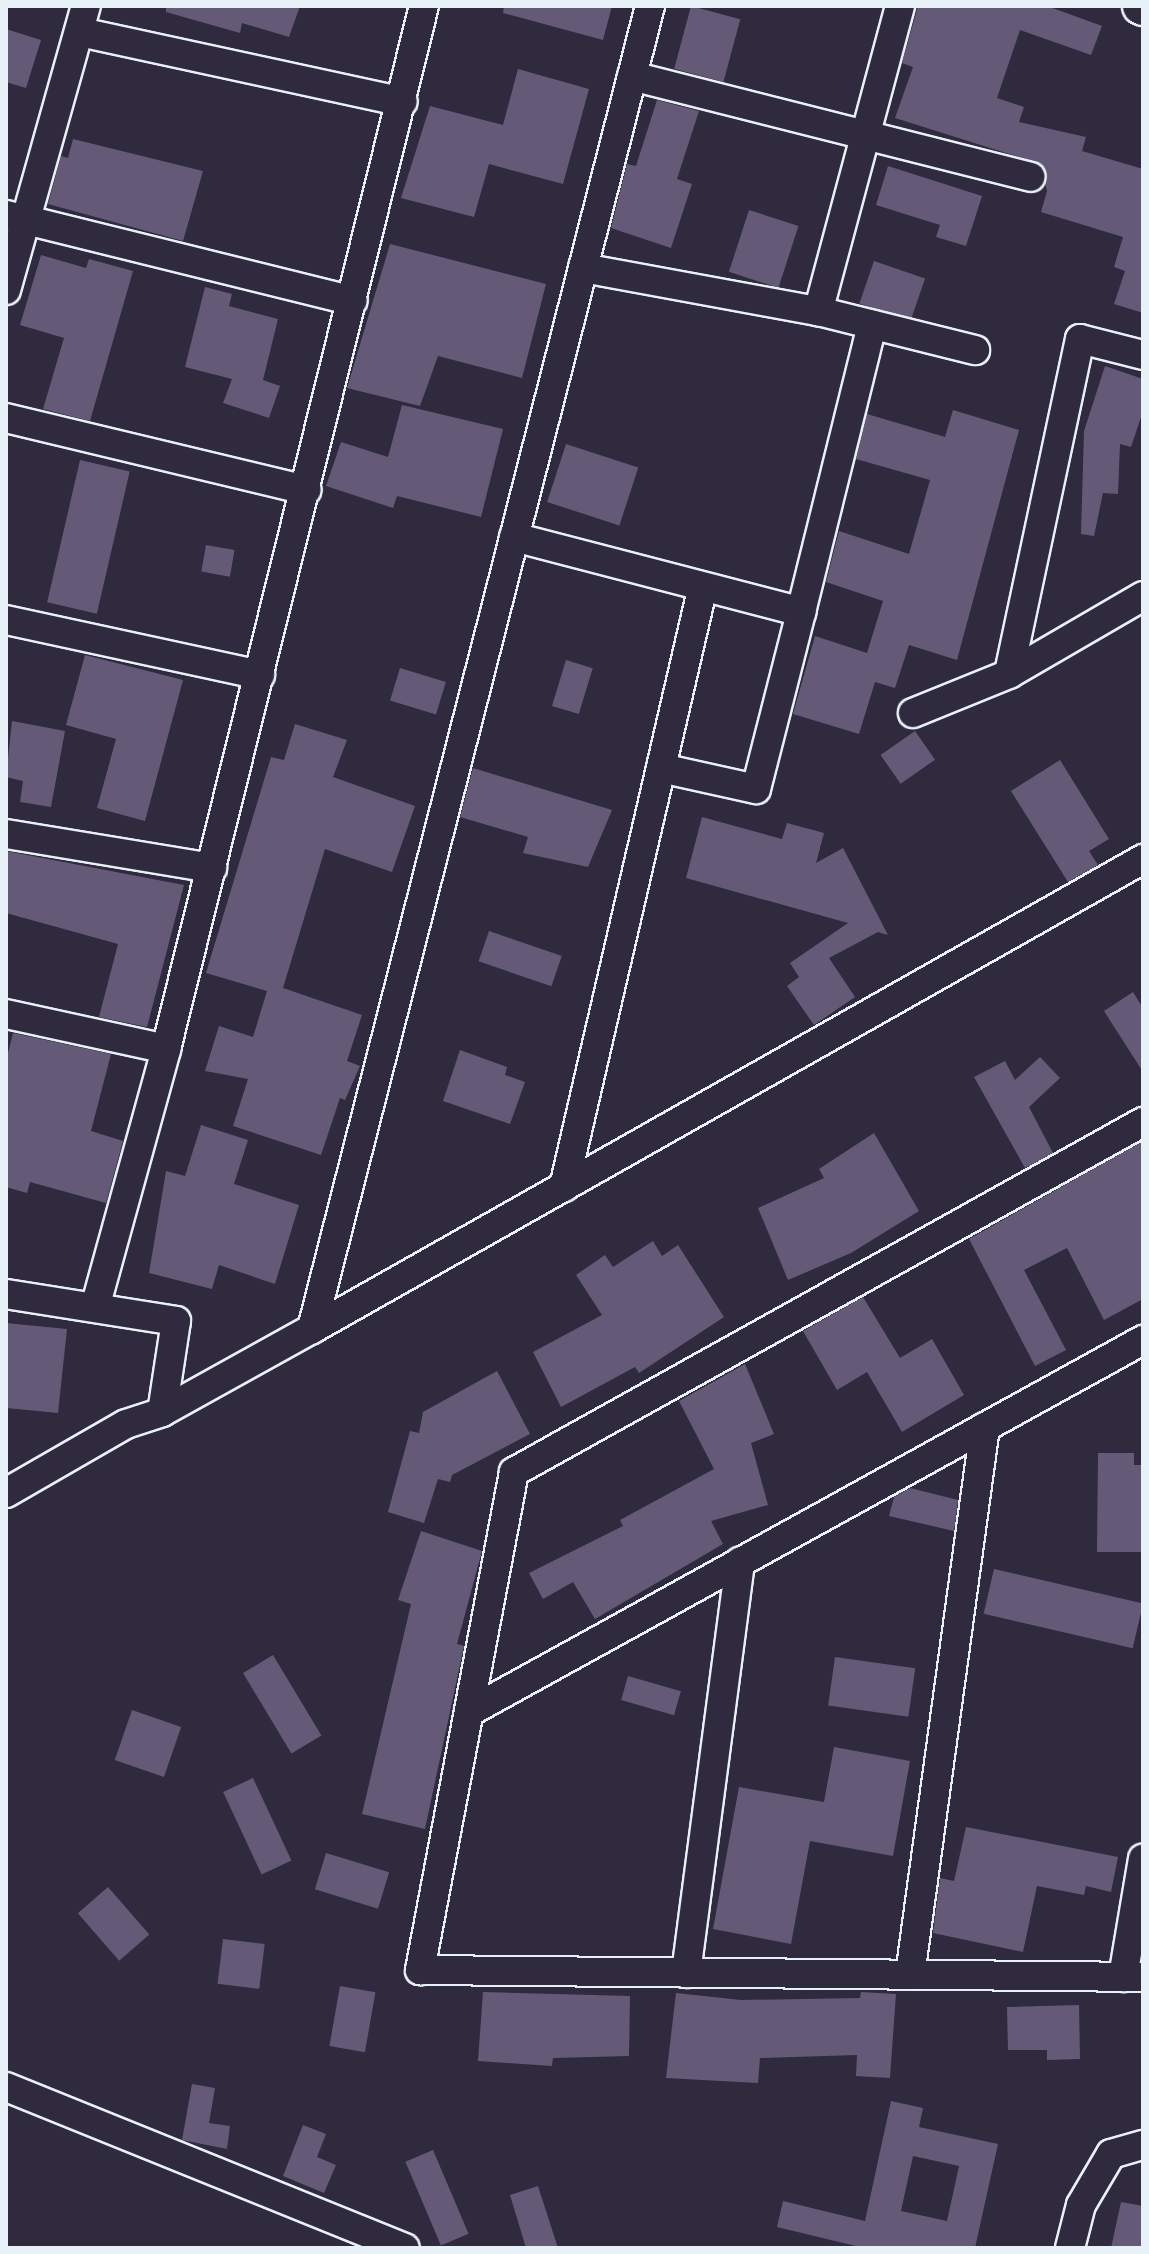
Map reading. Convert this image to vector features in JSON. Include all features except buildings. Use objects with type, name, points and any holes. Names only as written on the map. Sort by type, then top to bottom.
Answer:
[{"type":"street","points":[[96,1304],[212,868],[403,102],[424,6]]},
{"type":"street","points":[[312,1329],[650,6]]},
{"type":"street","points":[[818,311],[900,6]]},
{"type":"street","points":[[6,290],[16,216],[83,19],[403,102]]},
{"type":"street","points":[[632,76],[1030,177]]},
{"type":"street","points":[[16,216],[353,301]]},
{"type":"street","points":[[583,268],[818,311],[975,350]]},
{"type":"street","points":[[661,768],[756,789],[872,325]]},
{"type":"street","points":[[1009,674],[1080,339],[1143,355]]},
{"type":"street","points":[[6,418],[306,490]]},
{"type":"street","points":[[514,537],[702,590],[801,612]]},
{"type":"street","points":[[564,1187],[702,590]]},
{"type":"street","points":[[913,713],[1009,674],[1143,596]]},
{"type":"street","points":[[6,620],[260,675]]},
{"type":"street","points":[[6,834],[212,868]]},
{"type":"street","points":[[6,1493],[126,1424],[162,1412],[312,1329],[1143,859]]},
{"type":"street","points":[[6,1014],[166,1049]]},
{"type":"street","points":[[1143,1122],[514,1472],[420,1970],[1133,1977],[1143,1859]]},
{"type":"street","points":[[6,1294],[96,1304],[176,1321],[162,1412]]},
{"type":"street","points":[[469,1712],[1143,1340]]},
{"type":"street","points":[[910,1975],[985,1427]]},
{"type":"street","points":[[686,1973],[740,1562]]},
{"type":"street","points":[[6,2087],[405,2248]]},
{"type":"street","points":[[1070,2248],[1081,2205],[1111,2154],[1143,2145]]}]
